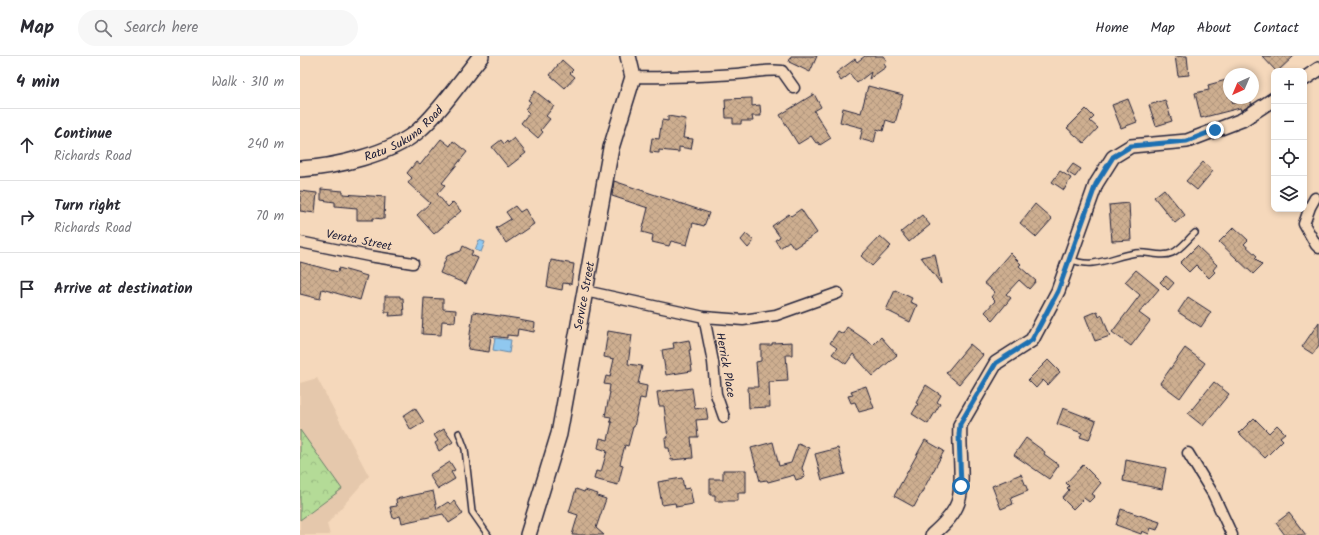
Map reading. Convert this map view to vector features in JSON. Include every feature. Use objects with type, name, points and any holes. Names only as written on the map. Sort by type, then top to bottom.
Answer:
[{"type":"main road","name":"Ratu Sukuna Road","points":[[300,169],[314,168],[355,160],[397,144],[417,131],[438,109],[481,56]]},
{"type":"main road","points":[[628,56],[633,77]]},
{"type":"main road","name":"Service Street","points":[[528,535],[559,434],[611,148],[633,77]]},
{"type":"street","points":[[1307,77],[1319,69]]},
{"type":"street","points":[[633,77],[664,78],[749,73],[773,70],[782,71],[794,88]]},
{"type":"street","points":[[932,535],[945,522],[957,506],[961,486],[960,424],[996,363],[1032,340],[1058,291],[1096,184],[1113,157],[1131,146],[1187,141],[1242,120],[1271,101]]},
{"type":"street","points":[[1316,198],[1310,207],[1304,224],[1319,248]]},
{"type":"street","name":"Verata Street","points":[[300,242],[413,263]]},
{"type":"street","points":[[585,291],[704,316],[743,320],[776,315],[838,293]]},
{"type":"street","name":"Herrick Place","points":[[704,316],[714,362],[716,394],[724,417]]},
{"type":"street","points":[[1188,453],[1213,494],[1232,535]]},
{"type":"lane","points":[[1069,259],[1081,263],[1088,263],[1101,262],[1136,253],[1170,254],[1178,250],[1195,233]]},
{"type":"lane","points":[[458,433],[465,449],[472,512],[488,535]]},
{"type":"shaded area","points":[[317,378],[369,476],[327,524],[330,535],[300,535],[300,383]]},
{"type":"green space","points":[[300,430],[342,489],[300,520]]},
{"type":"water","points":[[479,240],[485,242],[481,252],[475,250]]},
{"type":"water","points":[[495,338],[511,340],[509,353],[493,350]]},
{"type":"building","points":[[791,56],[817,56],[810,72],[789,62]]},
{"type":"building","points":[[865,56],[883,56],[887,61],[884,64],[886,67],[869,79],[871,72],[857,83],[850,74],[841,81],[836,73],[855,59],[857,62]]},
{"type":"building","points":[[1175,56],[1187,56],[1189,75],[1178,76]]},
{"type":"building","points":[[1262,56],[1294,56],[1281,68],[1273,68]]},
{"type":"building","points":[[562,60],[573,70],[570,73],[575,77],[565,88],[550,75]]},
{"type":"building","points":[[1223,81],[1223,104],[1252,104],[1241,111],[1240,108],[1201,118],[1195,93],[1209,90],[1208,85]]},
{"type":"building","points":[[868,86],[903,95],[895,123],[886,120],[883,131],[877,129],[874,143],[860,139],[863,128],[840,122],[843,108],[861,113]]},
{"type":"building","points":[[535,91],[554,106],[546,116],[550,119],[541,130],[543,132],[538,138],[521,123],[529,113],[525,109],[531,102],[528,100]]},
{"type":"building","points":[[814,94],[821,107],[814,111],[831,138],[820,145],[818,142],[816,143],[811,136],[798,144],[780,115]]},
{"type":"building","points":[[752,98],[752,106],[760,105],[761,116],[752,116],[753,121],[741,121],[741,124],[733,124],[733,118],[726,118],[725,99]]},
{"type":"building","points":[[1128,99],[1137,122],[1121,128],[1112,105]]},
{"type":"building","points":[[1165,100],[1172,121],[1156,126],[1149,105]]},
{"type":"building","points":[[1086,109],[1094,117],[1090,121],[1098,128],[1084,143],[1067,128]]},
{"type":"building","points":[[668,116],[686,119],[683,138],[693,139],[691,149],[679,147],[679,152],[659,150],[659,153],[650,152],[652,138],[659,139],[662,120],[668,121]]},
{"type":"building","points":[[514,138],[526,153],[508,167],[492,147],[501,140],[504,144],[507,141],[508,143]]},
{"type":"building","points":[[441,139],[450,146],[453,141],[467,152],[442,183],[445,185],[437,194],[448,207],[453,202],[461,211],[434,234],[417,215],[430,203],[408,183],[412,178],[407,173],[416,162],[420,165]]},
{"type":"building","points":[[1203,162],[1213,171],[1197,190],[1186,181]]},
{"type":"building","points":[[1073,164],[1081,169],[1075,177],[1067,172]]},
{"type":"building","points":[[1060,171],[1071,178],[1064,190],[1052,182]]},
{"type":"building","points":[[614,181],[709,213],[704,226],[693,223],[687,245],[671,241],[669,246],[652,242],[653,235],[642,232],[648,208],[612,196]]},
{"type":"building","points":[[321,189],[343,191],[343,194],[385,197],[384,219],[373,218],[373,220],[357,220],[357,208],[335,206],[335,202],[321,200]]},
{"type":"building","points":[[1164,189],[1185,215],[1175,223],[1154,197]]},
{"type":"building","points":[[300,191],[317,193],[315,213],[300,211]]},
{"type":"building","points":[[1129,203],[1131,240],[1112,241],[1109,205]]},
{"type":"building","points":[[1035,204],[1052,219],[1036,237],[1020,223]]},
{"type":"building","points":[[515,206],[520,212],[525,209],[534,224],[506,243],[496,228],[511,219],[506,212]]},
{"type":"building","points":[[801,209],[817,233],[794,248],[789,241],[780,248],[775,240],[780,237],[772,226],[789,214],[791,216]]},
{"type":"building","points":[[922,215],[930,225],[909,242],[901,232]]},
{"type":"building","points":[[1234,227],[1248,240],[1244,244],[1257,256],[1255,258],[1262,265],[1253,274],[1219,242]]},
{"type":"building","points":[[746,234],[754,241],[748,248],[741,240]]},
{"type":"building","points":[[880,236],[891,246],[872,266],[861,256]]},
{"type":"building","points":[[463,246],[473,251],[471,255],[478,258],[466,284],[440,273],[447,256],[461,251]]},
{"type":"building","points":[[1197,246],[1217,265],[1213,270],[1215,272],[1209,278],[1196,265],[1189,272],[1180,263]]},
{"type":"building","points":[[1010,253],[1021,264],[1019,266],[1036,281],[1029,289],[1019,280],[1006,294],[1011,298],[993,320],[985,312],[995,301],[991,297],[995,292],[984,283]]},
{"type":"building","points":[[935,254],[941,284],[921,257]]},
{"type":"building","points":[[551,260],[574,264],[571,284],[563,283],[562,290],[547,287]]},
{"type":"building","points":[[300,262],[338,272],[339,268],[367,276],[360,300],[322,289],[320,299],[300,294]]},
{"type":"building","points":[[1136,270],[1159,289],[1139,313],[1150,321],[1131,346],[1112,332],[1140,295],[1125,282]]},
{"type":"building","points":[[1166,276],[1174,283],[1168,290],[1160,282]]},
{"type":"building","points":[[895,290],[912,298],[910,302],[917,305],[910,322],[886,310]]},
{"type":"building","points":[[385,296],[400,296],[400,298],[403,298],[404,315],[389,316],[390,312],[385,312]]},
{"type":"building","points":[[1188,297],[1211,312],[1201,327],[1178,312]]},
{"type":"building","points":[[424,298],[443,299],[443,309],[456,310],[455,322],[442,321],[441,335],[422,334]]},
{"type":"building","points":[[1097,311],[1099,317],[1102,315],[1110,336],[1095,341],[1085,316]]},
{"type":"building","points":[[473,312],[520,319],[519,320],[535,323],[534,332],[518,329],[517,336],[507,335],[507,338],[491,336],[489,352],[468,349]]},
{"type":"building","points":[[1319,322],[1319,345],[1313,354],[1302,347]]},
{"type":"building","points":[[847,327],[873,345],[881,337],[897,355],[873,376],[853,354],[846,364],[832,354],[837,348],[830,343],[838,331],[843,334]]},
{"type":"building","points":[[608,331],[632,335],[628,364],[642,366],[638,384],[647,386],[645,399],[640,398],[634,427],[628,446],[625,445],[620,464],[623,465],[618,485],[594,479],[596,471],[601,472],[607,451],[598,448],[600,438],[608,440],[612,422],[610,422],[611,417],[605,416],[610,385],[604,384],[606,376],[610,377],[614,359],[604,357]]},
{"type":"building","points":[[689,340],[692,371],[666,375],[662,350],[674,348],[673,343]]},
{"type":"building","points":[[792,342],[792,355],[786,355],[788,381],[769,382],[770,407],[749,408],[748,387],[758,387],[756,362],[761,361],[761,345]]},
{"type":"building","points":[[970,344],[983,355],[959,384],[946,373]]},
{"type":"building","points":[[1185,348],[1205,363],[1180,398],[1160,383]]},
{"type":"building","points":[[1048,360],[1060,372],[1048,385],[1043,380],[1036,388],[1028,380]]},
{"type":"building","points":[[1214,382],[1229,394],[1203,426],[1188,414]]},
{"type":"building","points":[[926,385],[941,395],[937,402],[940,404],[928,424],[912,414]]},
{"type":"building","points":[[866,386],[874,408],[859,412],[855,402],[851,403],[848,396],[853,395],[851,391]]},
{"type":"building","points":[[692,388],[695,409],[706,407],[708,419],[696,420],[698,437],[691,437],[693,458],[671,460],[669,448],[666,448],[665,438],[668,438],[664,406],[659,406],[657,392]]},
{"type":"building","points":[[415,408],[424,422],[411,430],[403,416]]},
{"type":"building","points":[[1063,408],[1096,421],[1089,440],[1080,437],[1082,433],[1057,424]]},
{"type":"building","points":[[1254,418],[1269,433],[1277,425],[1285,433],[1280,437],[1283,440],[1265,458],[1239,433]]},
{"type":"building","points":[[444,429],[453,442],[439,451],[435,443],[438,441],[434,435]]},
{"type":"building","points":[[1026,438],[1059,465],[1049,479],[1014,455]]},
{"type":"building","points":[[925,440],[944,451],[914,507],[894,496]]},
{"type":"building","points":[[773,442],[779,466],[791,463],[798,444],[809,448],[802,468],[805,477],[796,480],[794,475],[768,482],[767,480],[760,481],[751,448]]},
{"type":"building","points":[[838,448],[845,474],[822,480],[815,454]]},
{"type":"building","points":[[1126,460],[1166,468],[1162,489],[1123,481]]},
{"type":"building","points":[[450,462],[455,470],[451,472],[455,479],[438,489],[429,475]]},
{"type":"building","points":[[1083,465],[1101,483],[1092,494],[1095,496],[1089,502],[1084,498],[1073,509],[1062,498],[1069,490],[1067,488],[1069,486],[1066,483]]},
{"type":"building","points":[[723,470],[746,470],[746,493],[738,493],[738,501],[715,501],[715,495],[710,495],[710,479],[723,479]]},
{"type":"building","points":[[1021,474],[1028,491],[1011,498],[1013,504],[1001,509],[992,486]]},
{"type":"building","points":[[682,478],[684,489],[690,488],[693,504],[676,507],[675,503],[662,505],[658,482]]},
{"type":"building","points":[[576,489],[598,494],[597,496],[606,499],[596,528],[604,535],[572,535],[578,515],[569,512]]},
{"type":"building","points":[[433,491],[437,509],[448,502],[450,504],[454,501],[463,514],[449,523],[443,514],[402,523],[400,516],[393,518],[390,507],[397,506],[396,499]]},
{"type":"building","points":[[1121,509],[1160,522],[1157,530],[1151,528],[1149,534],[1142,531],[1141,534],[1116,525]]},
{"type":"building","points":[[1289,513],[1306,535],[1285,535],[1276,523]]},
{"type":"route","points":[[961,486],[960,424],[996,363],[1032,340],[1058,291],[1096,184],[1113,157],[1131,146],[1187,141],[1215,130]]}]
